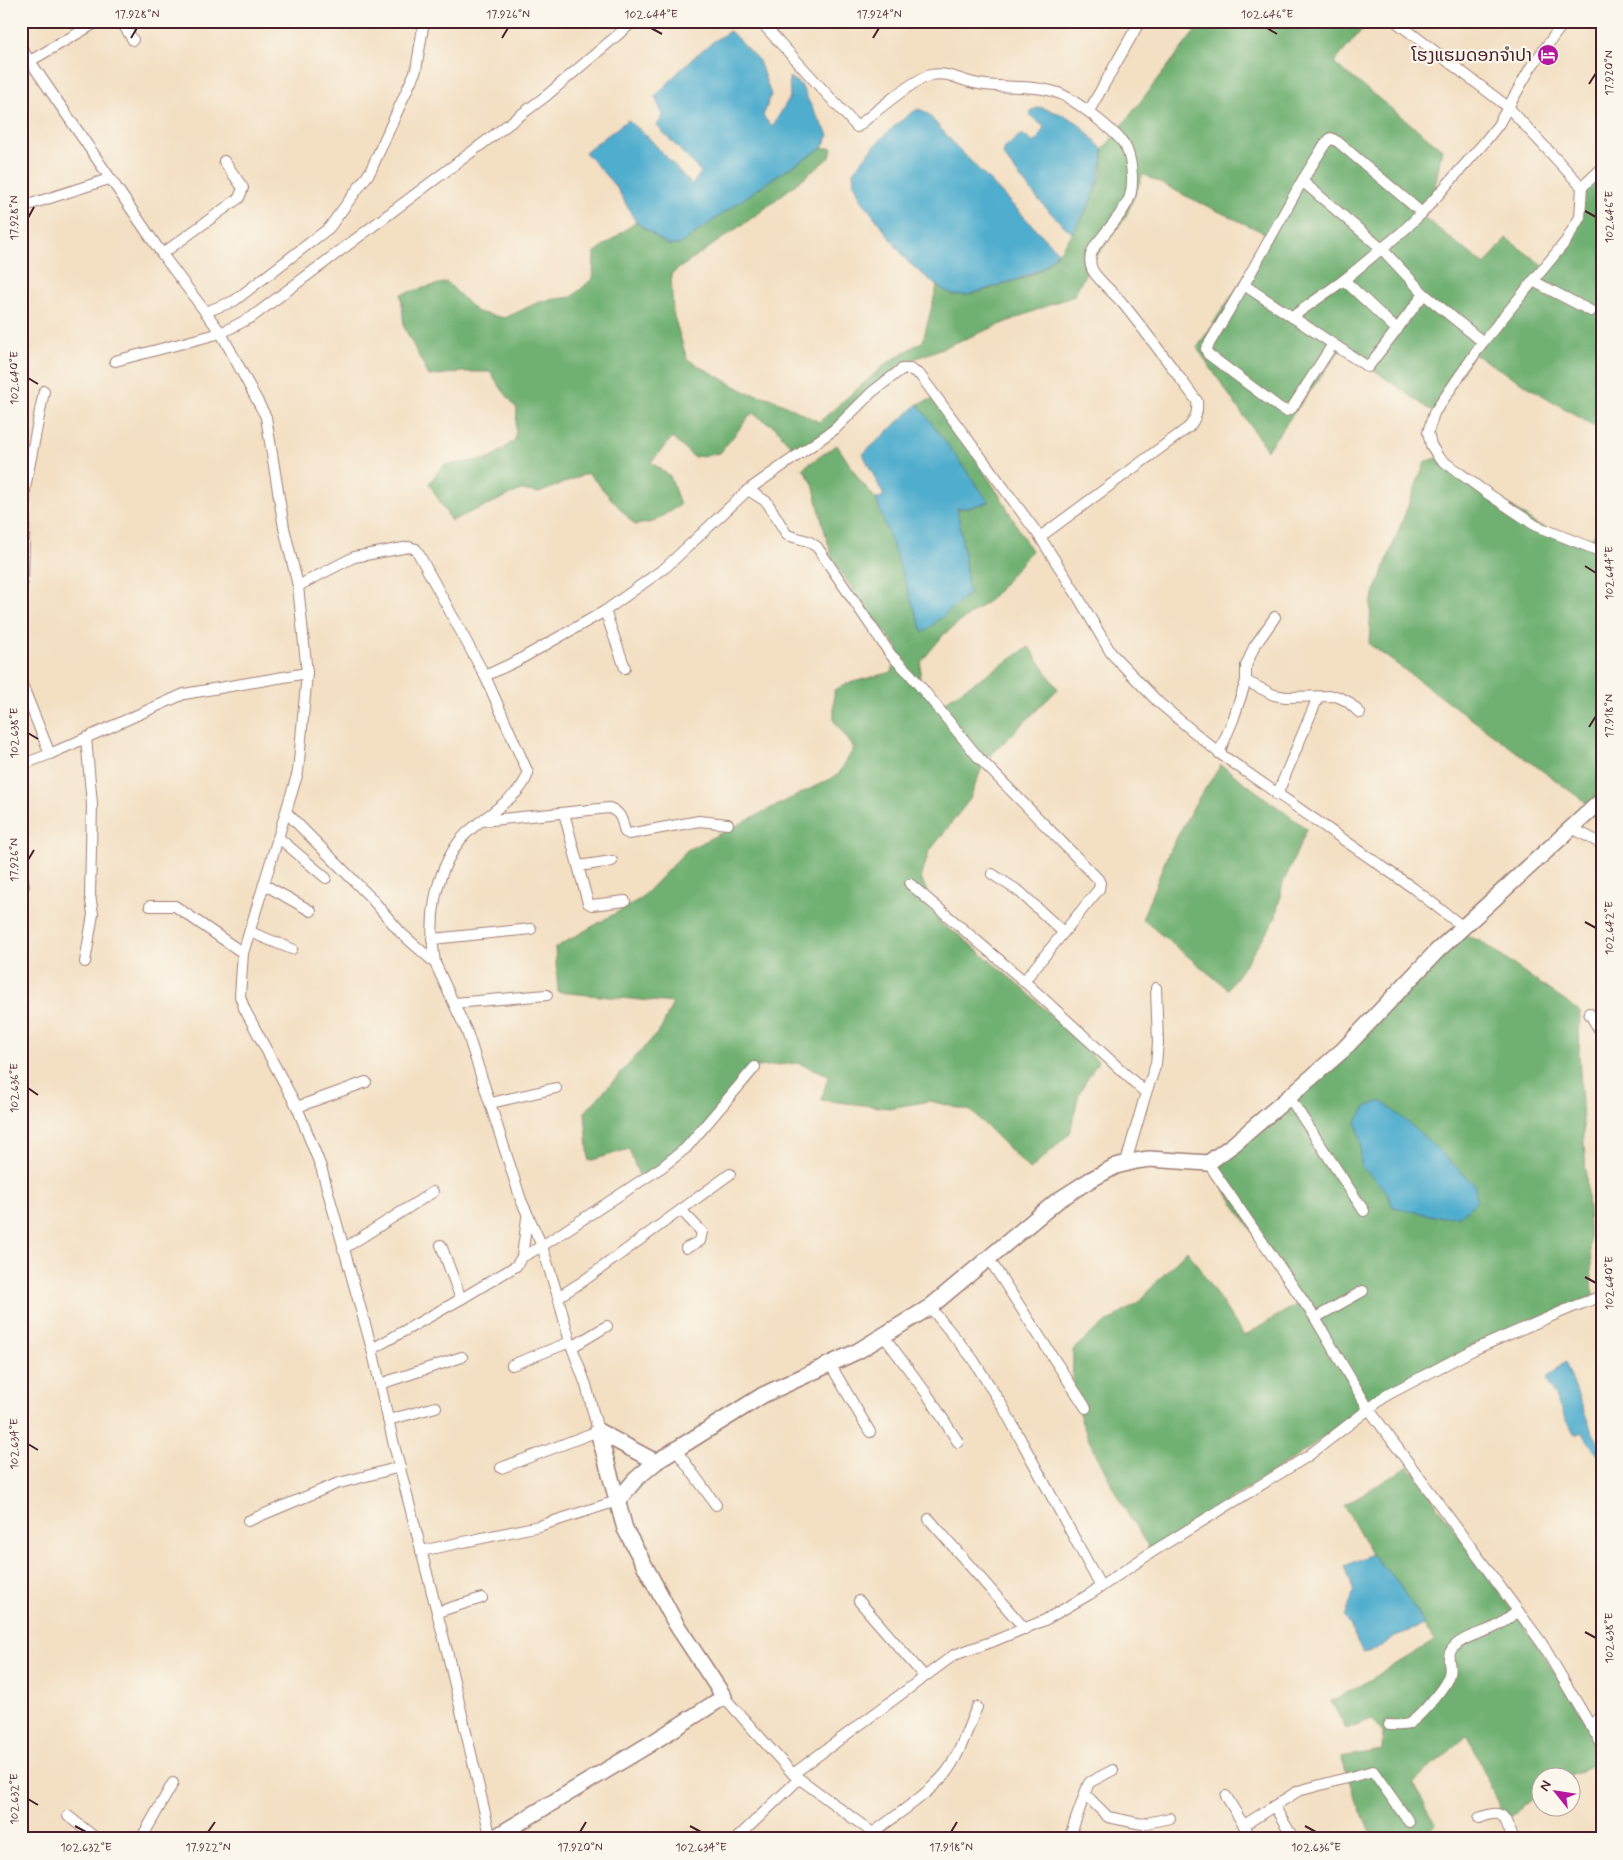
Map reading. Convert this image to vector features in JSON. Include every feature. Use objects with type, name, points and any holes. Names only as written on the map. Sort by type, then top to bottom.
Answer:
[{"type":"street","points":[[30,61],[99,21]]},
{"type":"street","points":[[121,21],[133,40]]},
{"type":"street","points":[[205,312],[234,301],[329,228],[370,172],[416,70],[424,21]]},
{"type":"street","points":[[115,361],[221,333],[252,317],[538,102],[634,21]]},
{"type":"street","points":[[760,21],[856,127],[917,80],[931,75],[955,76],[978,84],[1034,87],[1060,93],[1088,111],[1124,145],[1132,173],[1130,196],[1090,253],[1090,261],[1094,271],[1115,293],[1197,401],[1198,410],[1195,420],[1188,426],[1040,537]]},
{"type":"street","points":[[1088,111],[1140,21]]},
{"type":"street","points":[[1395,21],[1508,107],[1582,187]]},
{"type":"street","points":[[1292,317],[1344,280],[1422,213],[1483,144],[1508,107],[1531,67],[1562,26]]},
{"type":"street","points":[[21,48],[109,179],[221,333],[266,417],[284,528],[298,586],[307,673],[298,772],[243,953],[240,996],[244,1008],[297,1107],[321,1167],[372,1349],[491,1839],[650,1744],[724,1697]]},
{"type":"street","points":[[1333,344],[1292,408],[1286,411],[1208,354],[1206,349],[1302,181],[1325,144],[1331,138],[1422,213]]},
{"type":"street","points":[[162,254],[239,198],[243,193],[243,188],[224,162]]},
{"type":"street","points":[[1602,168],[1582,187],[1580,217],[1566,241],[1483,342],[1434,413],[1428,432],[1431,445],[1439,458],[1536,526],[1602,552]]},
{"type":"street","points":[[21,209],[28,205],[109,179]]},
{"type":"street","points":[[1302,181],[1382,249],[1424,294],[1483,342]]},
{"type":"street","points":[[1344,280],[1397,330]]},
{"type":"street","points":[[1532,281],[1591,311]]},
{"type":"street","points":[[1244,285],[1368,367],[1424,294]]},
{"type":"street","points":[[486,676],[605,612],[666,567],[748,490],[835,429],[872,392],[902,370],[910,369],[920,376],[1040,537],[1111,653],[1158,702],[1219,753],[1405,882],[1463,927]]},
{"type":"street","points":[[22,583],[23,488],[44,391]]},
{"type":"street","points":[[748,490],[767,502],[787,535],[808,541],[817,546],[891,655],[923,689],[979,758],[1098,879],[1100,883],[1099,889],[1024,982]]},
{"type":"street","points":[[298,586],[354,557],[414,547],[486,676],[528,773],[521,789],[462,839],[444,869],[438,883],[432,919],[435,962],[467,1032],[527,1218],[542,1246],[571,1345],[586,1385],[624,1529],[676,1624],[724,1697],[796,1777],[884,1839]]},
{"type":"street","points":[[605,612],[625,668]]},
{"type":"street","points":[[1219,753],[1233,720],[1246,681],[1246,666],[1254,648],[1275,617]]},
{"type":"street","points":[[21,765],[184,694],[307,673]]},
{"type":"street","points":[[1246,681],[1274,695],[1286,697],[1336,696],[1347,701],[1360,713]]},
{"type":"street","points":[[21,682],[50,754]]},
{"type":"street","points":[[1278,795],[1318,697]]},
{"type":"street","points":[[85,962],[92,914],[90,895],[92,804],[86,738]]},
{"type":"street","points":[[421,1551],[539,1526],[617,1501],[636,1479],[656,1462],[763,1395],[858,1351],[930,1306],[989,1259],[1010,1238],[1057,1201],[1090,1180],[1126,1162],[1149,1160],[1208,1163],[1289,1098],[1343,1050],[1395,993],[1463,927],[1602,800]]},
{"type":"street","points":[[481,822],[609,808],[616,810],[621,816],[625,832],[629,834],[699,821],[728,824]]},
{"type":"street","points":[[286,812],[371,898],[401,933],[435,962]]},
{"type":"street","points":[[564,813],[588,903],[592,905],[625,901]]},
{"type":"street","points":[[1572,828],[1602,844]]},
{"type":"street","points":[[279,838],[326,878]]},
{"type":"street","points":[[579,866],[612,861]]},
{"type":"street","points":[[21,869],[24,886]]},
{"type":"street","points":[[992,874],[1020,892],[1063,932]]},
{"type":"street","points":[[910,884],[1024,982],[1146,1092]]},
{"type":"street","points":[[265,885],[311,910]]},
{"type":"street","points":[[150,906],[175,906],[243,953]]},
{"type":"street","points":[[432,939],[530,929]]},
{"type":"street","points":[[250,932],[292,949]]},
{"type":"street","points":[[1126,1162],[1156,1064],[1158,1043],[1156,988]]},
{"type":"street","points":[[454,1003],[547,995]]},
{"type":"street","points":[[1589,1013],[1602,1034]]},
{"type":"street","points":[[522,1257],[542,1246],[662,1167],[686,1148],[755,1068]]},
{"type":"street","points":[[297,1107],[366,1082]]},
{"type":"street","points":[[491,1102],[556,1088]]},
{"type":"street","points":[[1289,1098],[1364,1212]]},
{"type":"street","points":[[1208,1163],[1315,1318],[1368,1408],[1541,1642],[1602,1745]]},
{"type":"street","points":[[558,1297],[582,1282],[730,1174]]},
{"type":"street","points":[[343,1249],[433,1192]]},
{"type":"street","points":[[681,1210],[702,1232],[700,1240],[686,1248]]},
{"type":"street","points":[[372,1349],[516,1266],[522,1257],[527,1218]]},
{"type":"street","points":[[441,1245],[461,1299]]},
{"type":"street","points":[[989,1259],[1086,1408]]},
{"type":"street","points":[[1315,1318],[1363,1291]]},
{"type":"street","points":[[736,1839],[796,1777],[924,1676],[954,1655],[1045,1620],[1101,1587],[1152,1552],[1308,1456],[1387,1395],[1473,1350],[1602,1296]]},
{"type":"street","points":[[930,1306],[972,1358],[1003,1406],[1101,1587]]},
{"type":"street","points":[[512,1365],[571,1345],[607,1326]]},
{"type":"street","points":[[883,1335],[927,1394],[958,1442]]},
{"type":"street","points":[[380,1384],[462,1357]]},
{"type":"street","points":[[830,1364],[870,1432]]},
{"type":"street","points":[[388,1420],[436,1407]]},
{"type":"street","points":[[501,1468],[598,1431],[656,1462]]},
{"type":"street","points":[[676,1450],[716,1505]]},
{"type":"street","points":[[248,1521],[336,1484],[400,1467]]},
{"type":"street","points":[[929,1519],[1025,1629]]},
{"type":"street","points":[[437,1612],[482,1598]]},
{"type":"street","points":[[859,1601],[924,1676]]},
{"type":"street","points":[[1389,1726],[1409,1724],[1421,1714],[1450,1674],[1448,1655],[1453,1648],[1463,1640],[1493,1628],[1518,1611]]},
{"type":"street","points":[[873,1833],[930,1788],[945,1773],[956,1757],[976,1708]]},
{"type":"street","points":[[1590,1726],[1602,1716]]},
{"type":"street","points":[[1068,1839],[1090,1782],[1113,1770]]},
{"type":"street","points":[[1244,1825],[1298,1791],[1373,1771],[1409,1822]]},
{"type":"street","points":[[141,1839],[173,1783]]},
{"type":"street","points":[[1085,1794],[1108,1817],[1142,1824],[1170,1818]]},
{"type":"street","points":[[1226,1796],[1252,1839]]},
{"type":"street","points":[[1274,1806],[1294,1839]]},
{"type":"street","points":[[1479,1818],[1493,1812],[1501,1815],[1507,1822],[1512,1839]]},
{"type":"street","points":[[68,1816],[97,1839]]},
{"type":"green space","points":[[1203,21],[1369,21],[1334,63],[1442,149],[1433,198],[1421,215],[1485,265],[1506,238],[1545,267],[1580,216],[1585,186],[1602,169],[1602,431],[1474,354],[1434,413],[1342,347],[1267,450],[1197,348],[1271,236],[1143,174],[1126,216],[1090,265],[1074,295],[905,363],[826,434],[796,452],[775,427],[752,413],[720,453],[694,457],[672,438],[651,462],[670,476],[680,505],[653,522],[635,525],[588,473],[539,493],[521,490],[451,521],[429,483],[444,465],[490,459],[515,440],[517,409],[491,372],[462,372],[429,376],[404,327],[401,294],[447,282],[477,312],[505,318],[541,301],[572,297],[593,278],[594,253],[636,222],[668,245],[679,245],[776,176],[822,148],[832,148],[830,157],[759,213],[671,274],[673,313],[687,359],[746,392],[774,399],[819,422],[887,363],[923,341],[937,286],[959,295],[972,294],[1025,277],[1041,269],[1050,261],[1078,225],[1093,198],[1102,173],[1103,150]]},
{"type":"green space","points":[[935,398],[1000,496],[1031,551],[991,599],[944,634],[921,662],[919,683],[942,706],[947,700],[1029,647],[1058,689],[984,762],[970,799],[929,852],[921,878],[942,925],[959,935],[1026,991],[1098,1061],[1079,1093],[1070,1133],[1030,1170],[971,1111],[930,1101],[889,1108],[821,1100],[829,1075],[797,1063],[758,1067],[695,1138],[641,1181],[629,1149],[589,1161],[585,1112],[661,1029],[673,1003],[558,992],[555,948],[640,899],[687,850],[838,775],[854,748],[834,721],[834,690],[849,683],[892,672],[898,648],[865,608],[833,561],[813,484],[803,468],[837,445],[859,479],[876,499],[924,632],[969,594],[956,508],[968,508],[988,502],[918,404]]},
{"type":"green space","points":[[1440,457],[1537,525],[1588,544],[1602,522],[1602,800],[1592,807],[1369,644],[1371,602],[1425,462]]},
{"type":"green space","points":[[1221,765],[1307,829],[1283,883],[1275,920],[1228,989],[1142,919],[1168,854],[1195,804]]},
{"type":"green space","points":[[1458,932],[1480,941],[1580,1012],[1579,1054],[1593,1296],[1367,1404],[1305,1451],[1151,1551],[1120,1501],[1088,1438],[1072,1395],[1073,1350],[1095,1330],[1136,1304],[1187,1250],[1244,1336],[1299,1303],[1206,1161],[1343,1047]]},
{"type":"green space","points":[[1409,1466],[1538,1646],[1602,1746],[1602,1757],[1580,1772],[1580,1768],[1530,1768],[1530,1801],[1505,1820],[1468,1735],[1413,1784],[1436,1824],[1416,1839],[1373,1839],[1353,1792],[1341,1757],[1382,1750],[1383,1732],[1372,1719],[1346,1729],[1331,1701],[1360,1686],[1434,1641],[1396,1580],[1371,1554],[1344,1505]]},
{"type":"water","points":[[730,31],[759,61],[771,95],[763,116],[772,127],[790,97],[789,77],[801,85],[814,112],[829,135],[822,148],[776,176],[679,245],[668,245],[636,222],[617,188],[585,152],[628,120],[648,137],[692,185],[701,172],[657,126],[663,115],[655,97],[699,53]]},
{"type":"water","points":[[1040,107],[1064,115],[1078,123],[1103,150],[1100,174],[1094,194],[1072,233],[1044,206],[1003,155],[1005,148],[1020,135],[1034,143],[1036,142],[1044,127],[1030,115],[1032,110]]},
{"type":"water","points":[[918,109],[926,112],[1058,252],[1041,269],[1019,279],[968,295],[953,295],[937,286],[908,262],[861,199],[854,183],[853,172],[891,129]]},
{"type":"water","points":[[918,404],[989,502],[968,508],[957,508],[969,594],[923,633],[876,499],[884,496],[863,454]]},
{"type":"water","points":[[1382,1101],[1419,1132],[1475,1185],[1477,1201],[1460,1216],[1439,1217],[1393,1207],[1386,1191],[1361,1166],[1360,1136],[1356,1122],[1367,1106]]},
{"type":"water","points":[[1565,1362],[1591,1429],[1602,1449],[1602,1461],[1582,1432],[1575,1435],[1549,1386],[1547,1378]]},
{"type":"water","points":[[1371,1554],[1396,1580],[1425,1625],[1395,1636],[1375,1650],[1363,1653],[1345,1616],[1354,1592],[1345,1566]]},
{"type":"place","name":"ໂຮງແຮມດອກຈຳປາ","points":[[1548,55]]}]
